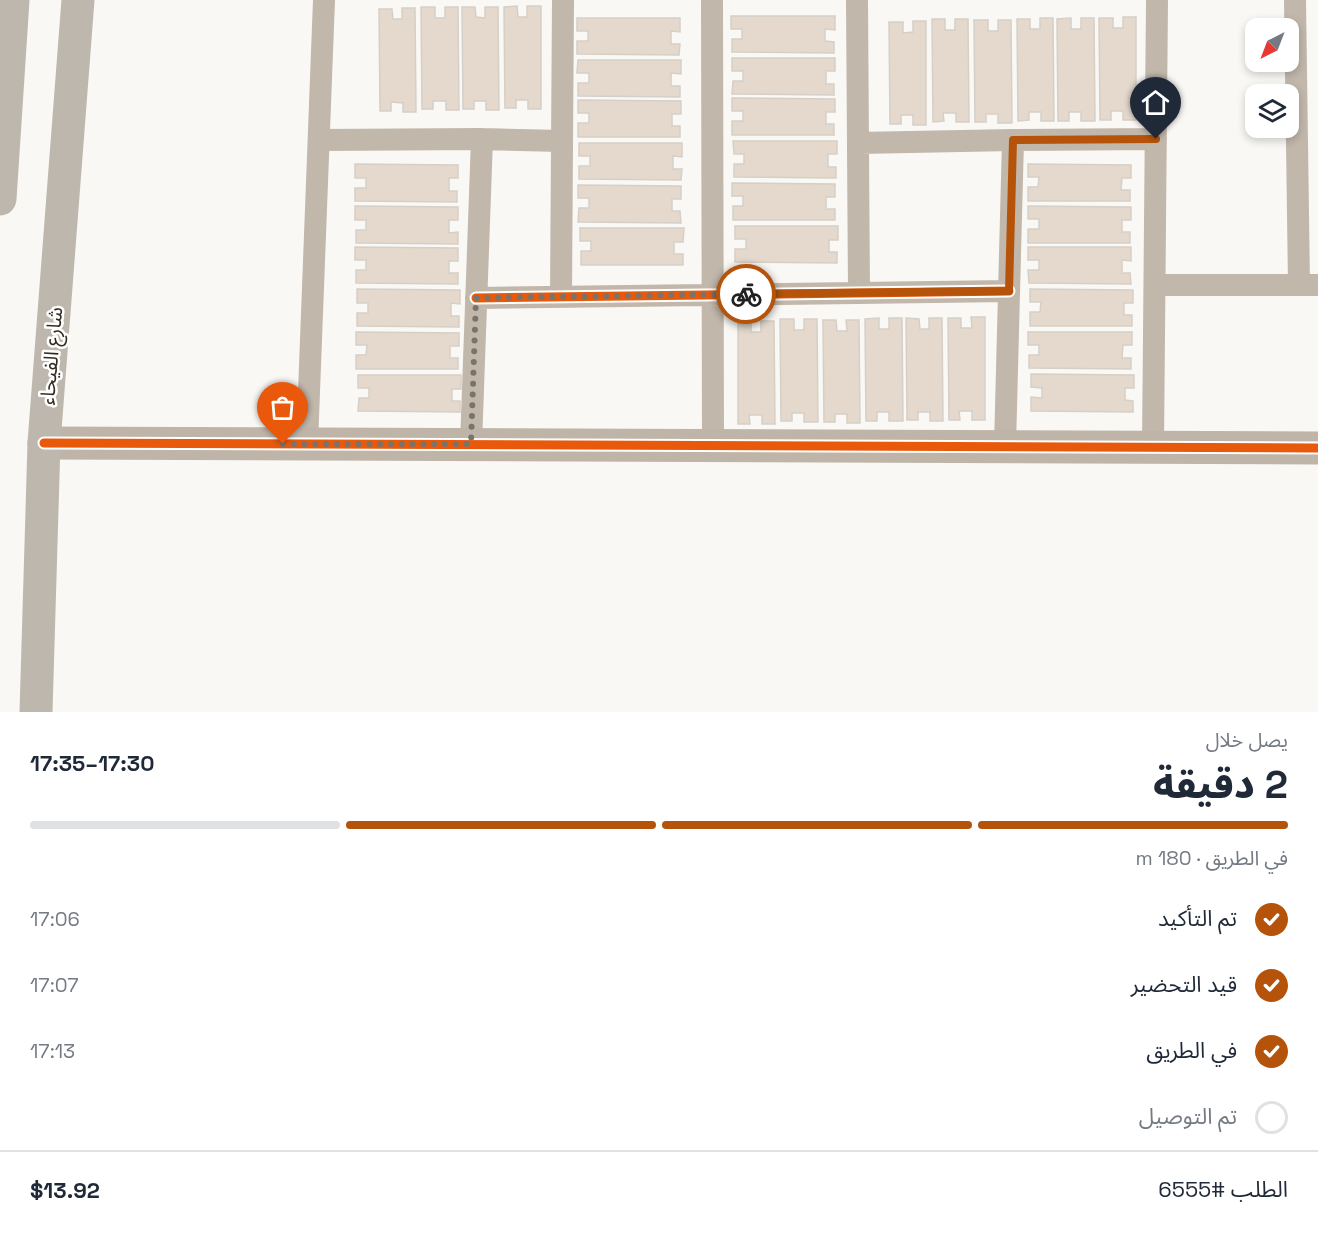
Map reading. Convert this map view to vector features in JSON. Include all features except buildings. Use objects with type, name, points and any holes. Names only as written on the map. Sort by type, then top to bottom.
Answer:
[{"type":"highway","points":[[0,199],[13,0]]},
{"type":"highway","name":"شارع الفيحاء","points":[[36,712],[44,443],[78,0]]},
{"type":"street","points":[[307,444],[324,0]]},
{"type":"street","points":[[561,297],[562,0]]},
{"type":"street","points":[[712,0],[712,445]]},
{"type":"street","points":[[857,0],[859,292]]},
{"type":"street","points":[[1153,447],[1157,0]]},
{"type":"street","points":[[1155,285],[1309,285],[1308,145],[1295,0]]},
{"type":"street","points":[[471,444],[482,139]]},
{"type":"street","points":[[858,143],[1156,139]]},
{"type":"street","points":[[319,140],[562,141]]},
{"type":"street","points":[[1005,446],[1013,140]]},
{"type":"street","points":[[476,298],[1009,291]]},
{"type":"street","points":[[44,443],[1318,448]]},
{"type":"cycle path","points":[[476,298],[1009,291]]},
{"type":"cycle path","points":[[44,443],[1318,448]]},
{"type":"way so far","points":[[283,444],[471,444],[476,298],[746,294]]},
{"type":"route","points":[[746,294],[1009,291],[1013,140],[1156,139]]}]
